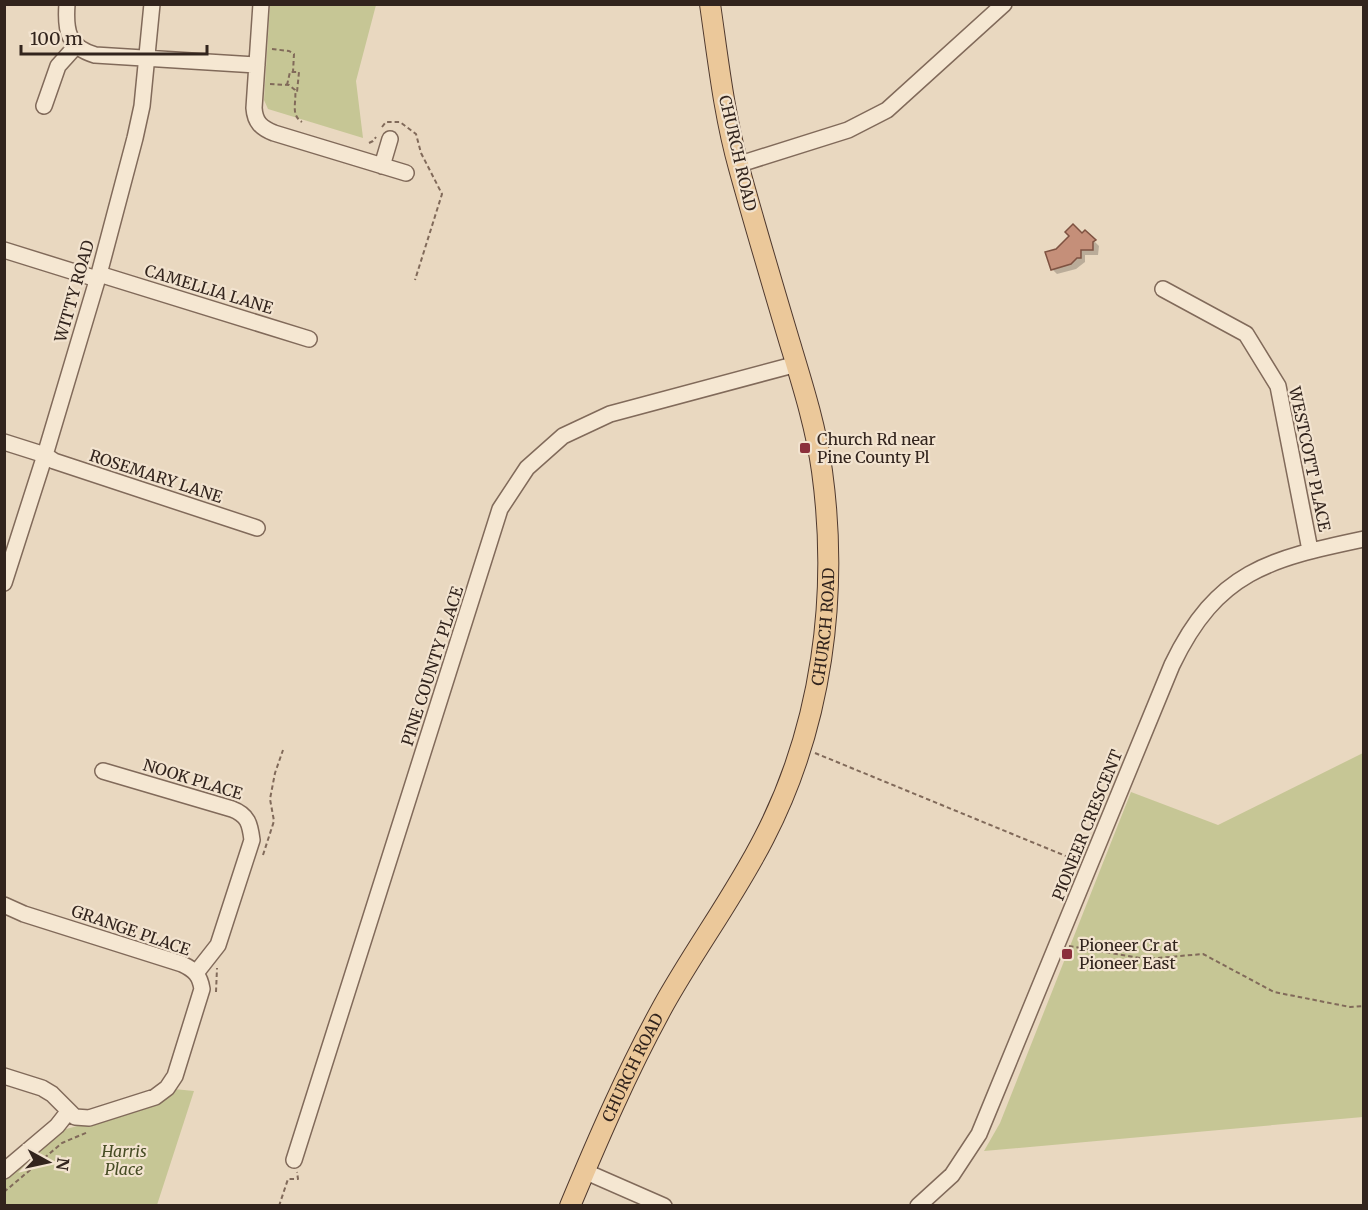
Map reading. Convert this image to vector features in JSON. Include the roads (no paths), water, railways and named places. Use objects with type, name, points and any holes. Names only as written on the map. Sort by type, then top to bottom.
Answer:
[{"type":"main road","name":"CHURCH ROAD","points":[[570,1206],[642,1046],[680,976],[726,905],[765,836],[786,789],[801,747],[824,640],[829,556],[822,468],[811,416],[737,165],[710,4]]},
{"type":"street","points":[[67,4],[68,30],[73,43],[81,51],[95,55],[257,65]]},
{"type":"street","name":"WITTY ROAD","points":[[4,583],[98,276],[142,106],[152,4]]},
{"type":"street","points":[[261,4],[255,116],[262,127],[274,133],[406,172]]},
{"type":"street","points":[[737,165],[848,130],[887,110],[1004,4]]},
{"type":"street","points":[[44,106],[58,66],[76,46]]},
{"type":"street","points":[[382,166],[390,139]]},
{"type":"street","name":"CAMELLIA LANE","points":[[4,250],[309,339]]},
{"type":"street","name":"WESTCOTT PLACE","points":[[1163,289],[1246,334],[1278,386],[1310,550]]},
{"type":"street","name":"PINE COUNTY PLACE","points":[[294,1160],[500,509],[527,468],[563,436],[610,414],[796,364]]},
{"type":"street","name":"ROSEMARY LANE","points":[[4,442],[45,455],[54,461],[257,528]]},
{"type":"street","name":"PIONEER CRESCENT","points":[[918,1206],[952,1175],[979,1134],[1172,665],[1197,621],[1224,591],[1255,570],[1310,550],[1364,539]]},
{"type":"street","name":"NOOK PLACE","points":[[103,771],[232,808],[244,814],[251,826],[252,840],[218,945],[196,973]]},
{"type":"street","name":"GRANGE PLACE","points":[[4,905],[24,914],[182,964],[196,973],[202,989],[175,1076],[167,1088],[155,1097],[89,1118],[75,1117],[68,1112]]},
{"type":"street","points":[[4,1076],[42,1088],[52,1094],[68,1112],[57,1126],[4,1171]]},
{"type":"street","points":[[584,1171],[664,1206]]},
{"type":"place","name":"Church Rd near Pine County Pl","points":[[805,448]]},
{"type":"place","name":"Pioneer Cr at Pioneer East","points":[[1067,954]]},
{"type":"park label","name":"Harris Place","points":[[124,1160]]}]
